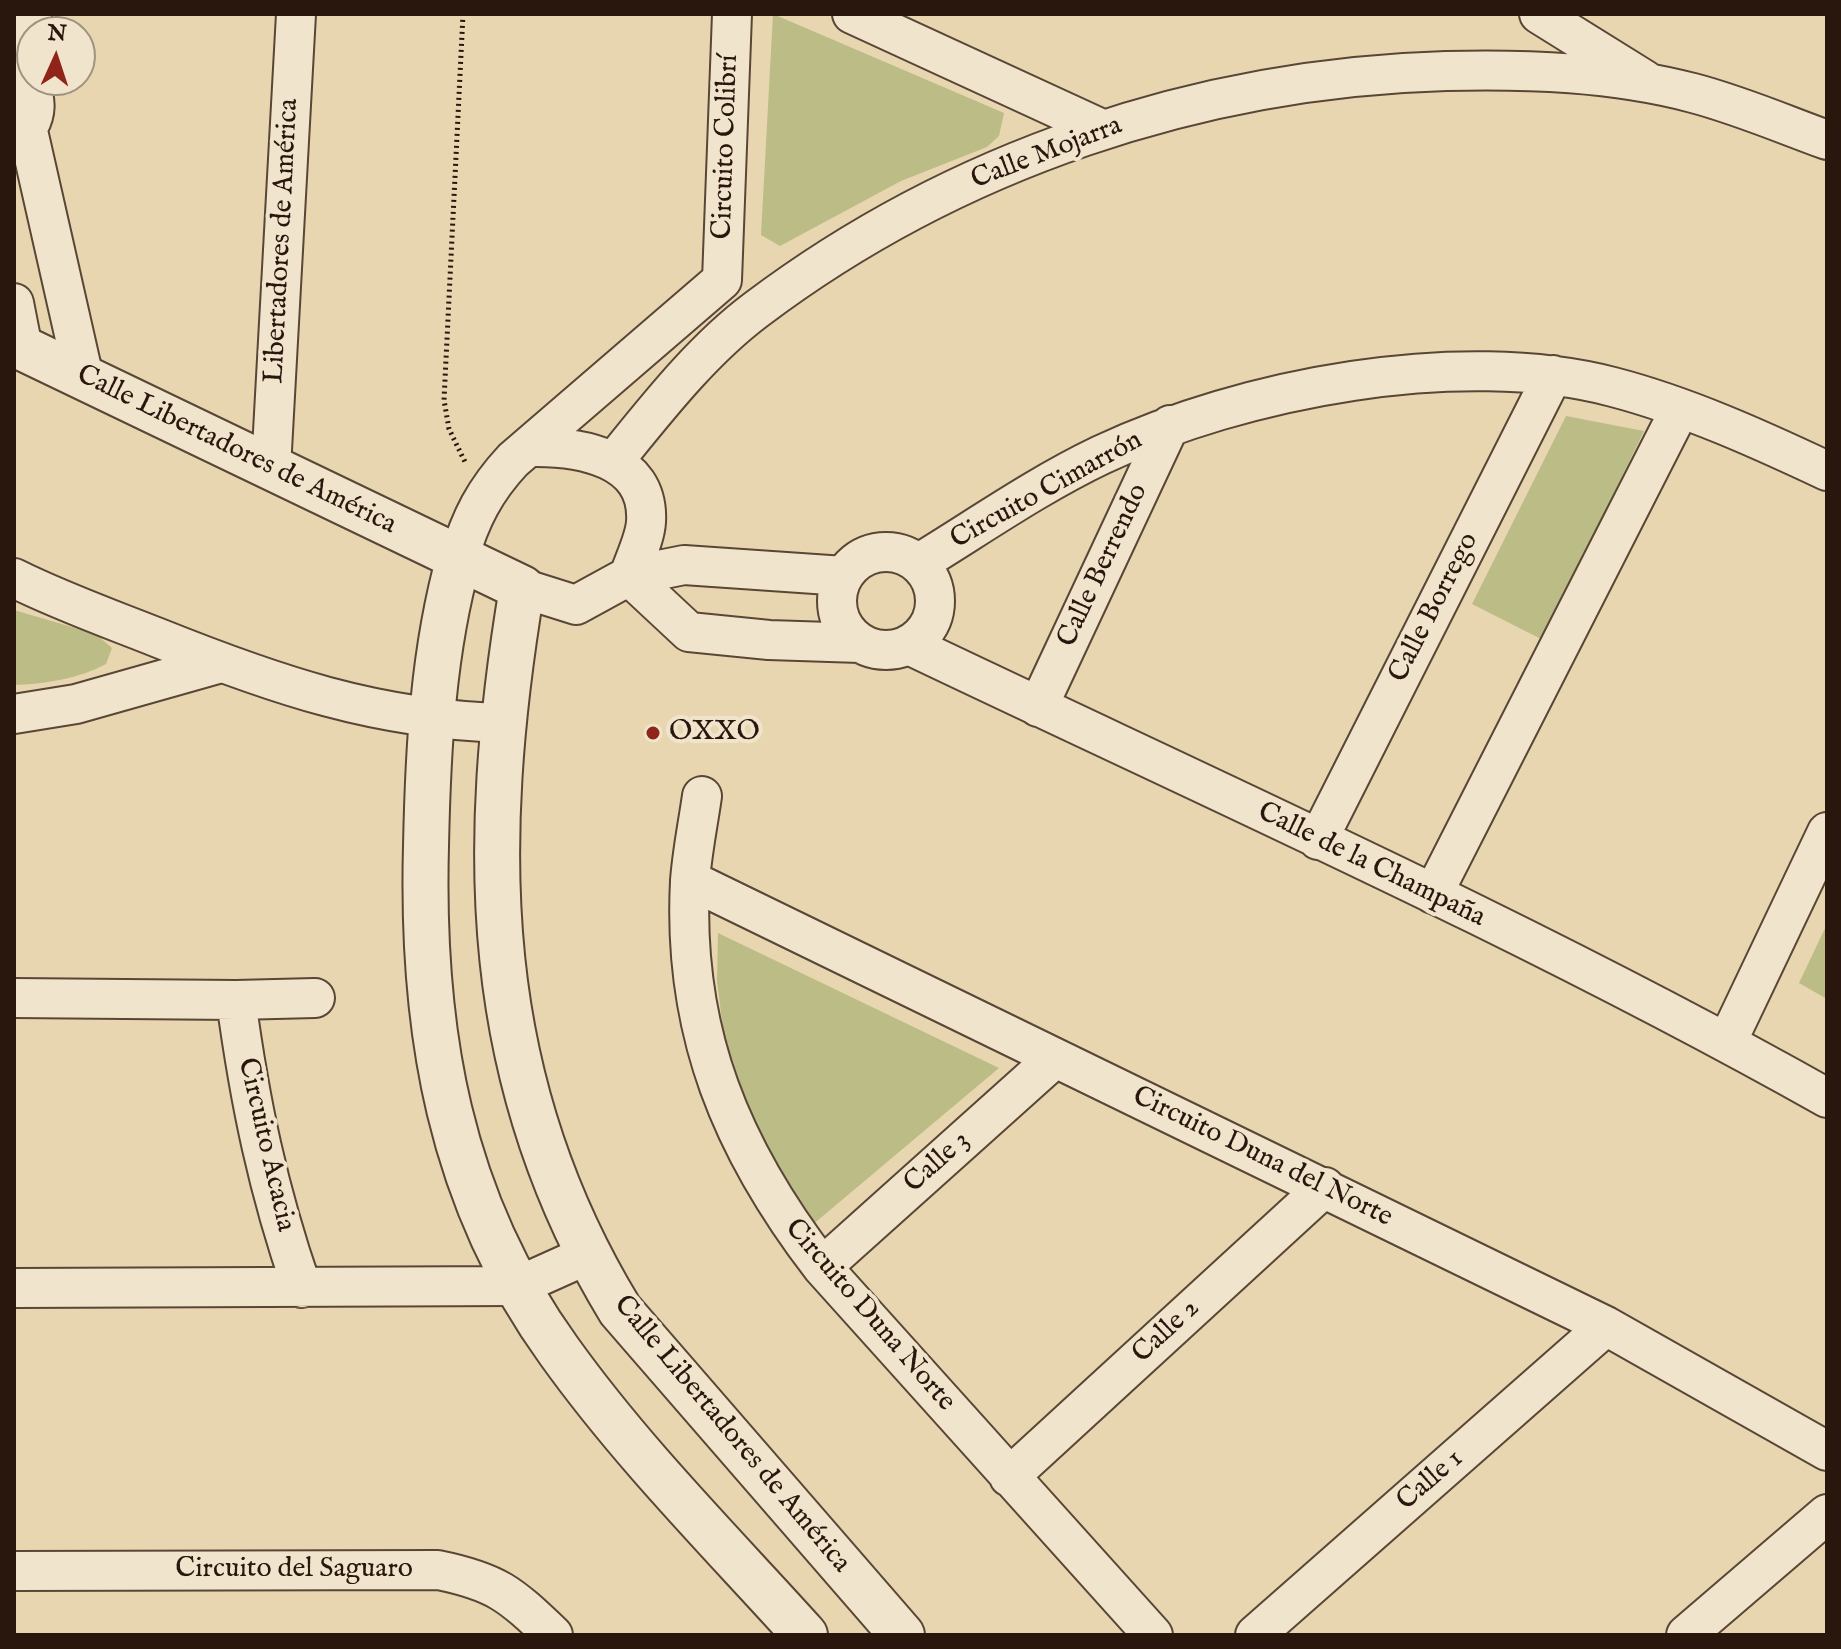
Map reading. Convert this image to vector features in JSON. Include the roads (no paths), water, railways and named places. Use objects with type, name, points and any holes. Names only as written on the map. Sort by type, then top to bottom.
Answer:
[{"type":"street","name":"Libertadores de América","points":[[271,468],[296,14]]},
{"type":"street","name":"Circuito Colibrí","points":[[722,280],[732,14]]},
{"type":"street","points":[[852,14],[1102,129]]},
{"type":"street","points":[[1652,85],[1594,45],[1540,14],[1513,69],[1652,85],[1694,93],[1827,140]]},
{"type":"street","name":"Calle Mojarra","points":[[614,461],[671,391],[754,311],[835,255],[920,205],[1010,164],[1102,129],[1237,93],[1374,73],[1513,69]]},
{"type":"street","points":[[31,96],[36,104],[21,137],[84,378]]},
{"type":"street","points":[[754,311],[722,280],[639,348],[513,460],[485,493],[469,522],[442,630],[433,719],[424,909],[426,987],[438,1067],[472,1186],[518,1286],[557,1349],[616,1427],[805,1635]]},
{"type":"street","points":[[14,303],[19,347]]},
{"type":"street","name":"Calle Libertadores de América","points":[[19,347],[522,588],[505,723],[498,909],[503,985],[530,1112],[553,1180],[587,1255],[620,1310],[902,1635]]},
{"type":"street","name":"Circuito Cimarrón","points":[[919,563],[1098,456],[1170,425],[1299,389],[1426,373],[1553,375],[1614,387],[1680,409],[1827,471]]},
{"type":"street","name":"Calle Borrego","points":[[1318,840],[1553,375]]},
{"type":"street","points":[[1433,894],[1680,409]]},
{"type":"street","name":"Calle Berrendo","points":[[1038,707],[1170,425]]},
{"type":"street","points":[[530,447],[587,451],[614,461],[630,475],[644,500],[646,523],[629,576]]},
{"type":"street","points":[[629,576],[689,632],[757,639],[860,643],[884,651],[909,645],[922,636],[936,607],[932,583],[919,563],[907,556],[880,552],[854,562],[837,591],[837,611],[845,629],[860,643]]},
{"type":"street","points":[[522,588],[576,605],[629,576],[684,565],[844,576]]},
{"type":"street","points":[[14,578],[290,689],[360,707],[433,719],[505,723]]},
{"type":"street","name":"Calle de la Champaña","points":[[909,645],[1433,894],[1727,1042],[1827,1098]]},
{"type":"street","points":[[14,714],[76,704],[221,663]]},
{"type":"street","name":"Circuito Duna Norte","points":[[702,796],[690,880],[690,950],[695,992],[718,1087],[758,1175],[779,1212],[822,1267],[1153,1635]]},
{"type":"street","points":[[1727,1042],[1827,832]]},
{"type":"street","name":"Circuito Duna del Norte","points":[[690,880],[1606,1326],[1827,1451]]},
{"type":"street","points":[[14,998],[315,998]]},
{"type":"street","name":"Circuito Acacia","points":[[236,1000],[250,1106],[275,1209],[302,1288]]},
{"type":"street","name":"Calle 3","points":[[822,1267],[1055,1058]]},
{"type":"street","name":"Calle 2","points":[[1009,1477],[1325,1187]]},
{"type":"street","points":[[14,1288],[518,1286],[587,1255]]},
{"type":"street","name":"Calle 1","points":[[1255,1635],[1606,1326]]},
{"type":"street","points":[[1686,1635],[1827,1514]]},
{"type":"street","name":"Circuito del Saguaro","points":[[14,1571],[438,1570],[473,1577],[509,1592],[553,1635]]},
{"type":"place","name":"OXXO","points":[[653,733]]}]
